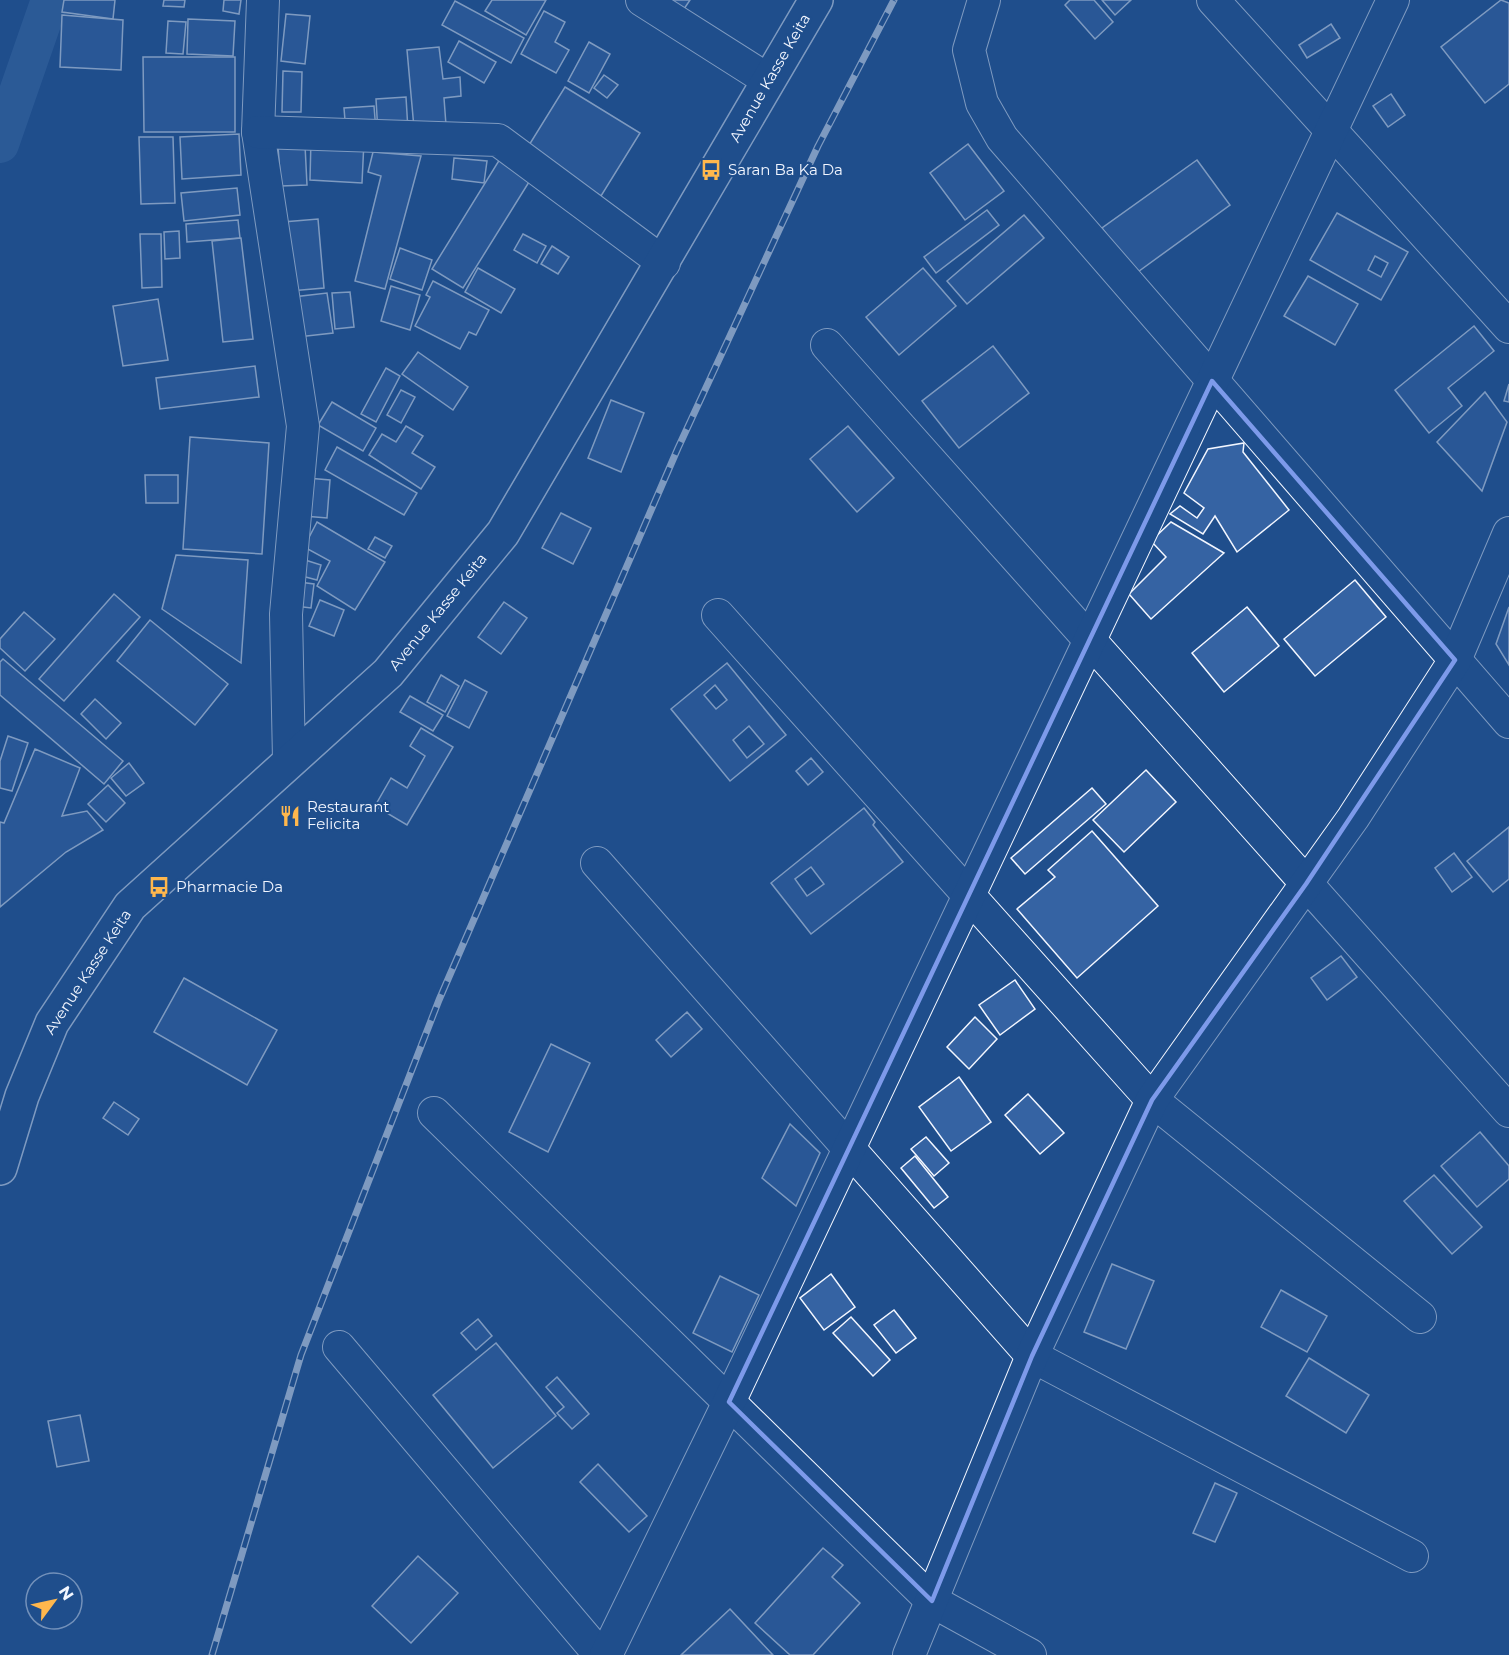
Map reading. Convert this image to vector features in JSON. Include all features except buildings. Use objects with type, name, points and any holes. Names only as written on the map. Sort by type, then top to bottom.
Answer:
[{"type":"main road","name":"Avenue Kasse Keita","points":[[0,1168],[22,1096],[52,1023],[130,906],[388,673],[503,533],[816,0]]},
{"type":"street","points":[[263,0],[258,132],[303,426],[286,614],[289,760]]},
{"type":"street","points":[[642,0],[768,80]]},
{"type":"street","points":[[984,0],[969,50],[982,103],[1002,138],[1509,722]]},
{"type":"street","points":[[1213,0],[1509,327]]},
{"type":"street","points":[[606,1655],[729,1402],[1393,0]]},
{"type":"street","points":[[258,132],[498,140],[664,262]]},
{"type":"street","points":[[827,345],[1509,1111]]},
{"type":"street","points":[[909,1655],[1032,1356],[1152,1100],[1353,818],[1455,660],[1509,533]]},
{"type":"street","points":[[718,615],[1152,1100],[1420,1317]]},
{"type":"street","points":[[597,862],[1032,1356],[1412,1556]]},
{"type":"street","points":[[434,1113],[932,1600],[1030,1655]]},
{"type":"street","points":[[339,1347],[600,1655]]},
{"type":"highlighted area","points":[[1212,381],[1455,660],[1306,884],[1152,1100],[1032,1356],[932,1601],[729,1402]]},
{"type":"waterway","points":[[0,144],[50,0]]},
{"type":"railway","points":[[212,1655],[301,1355],[439,1000],[678,448],[818,146],[894,0]]},
{"type":"place","name":"Saran Ba Ka Da","points":[[711,170]]},
{"type":"place","name":"Restaurant Felicita","points":[[290,816]]},
{"type":"place","name":"Pharmacie Da","points":[[159,887]]}]
